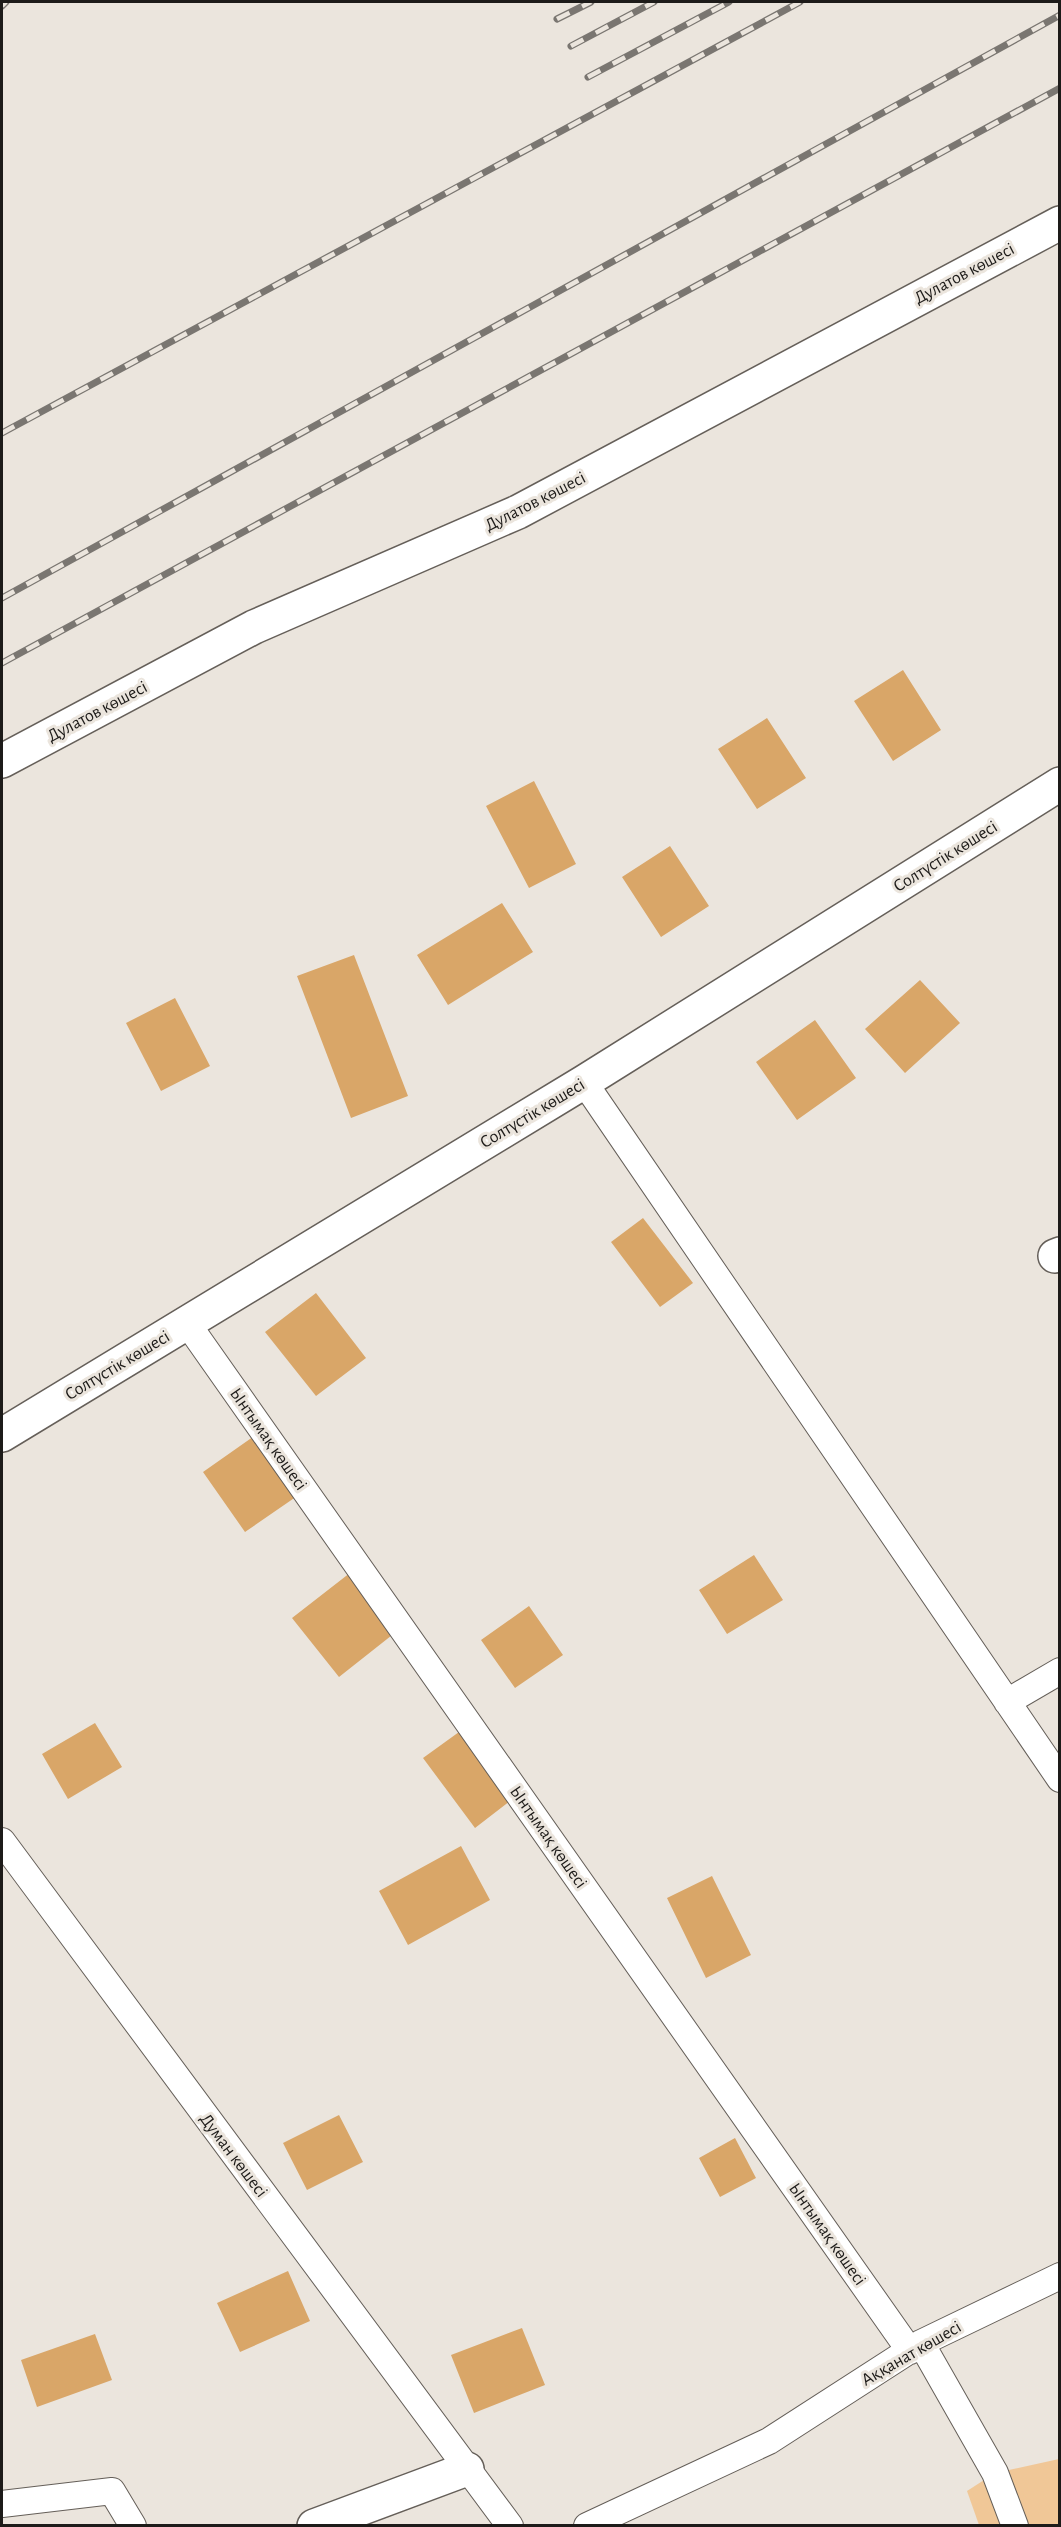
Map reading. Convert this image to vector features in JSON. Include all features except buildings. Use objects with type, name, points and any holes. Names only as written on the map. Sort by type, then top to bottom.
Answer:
[{"type":"street","name":"Дулатов көшесі","points":[[2,761],[254,627],[518,512],[1059,223]]},
{"type":"street","name":"Солтүстік көшесі","points":[[2,1435],[584,1082],[1059,784]]},
{"type":"street","points":[[314,2526],[467,2469]]},
{"type":"lane","points":[[584,1082],[1059,1779]]},
{"type":"lane","name":"Ынтымақ көшесі","points":[[187,1323],[916,2347],[995,2473],[1014,2526]]},
{"type":"lane","points":[[1007,1702],[1059,1671]]},
{"type":"lane","name":"Думан көшесі","points":[[2,1841],[510,2526]]},
{"type":"lane","name":"Аққанат көшесі","points":[[586,2526],[769,2441],[916,2347],[1059,2276]]},
{"type":"lane","points":[[2,2504],[112,2491],[133,2526]]},
{"type":"shaded area","points":[[1059,2459],[1059,2525],[979,2525],[967,2491],[995,2473]]},
{"type":"railway","points":[[2,6],[6,2]]},
{"type":"railway","points":[[557,19],[591,2]]},
{"type":"railway","points":[[571,46],[654,2]]},
{"type":"railway","points":[[588,77],[729,2]]},
{"type":"railway","points":[[2,433],[800,2]]},
{"type":"railway","points":[[2,598],[1060,15]]},
{"type":"railway","points":[[2,663],[1060,88]]}]
